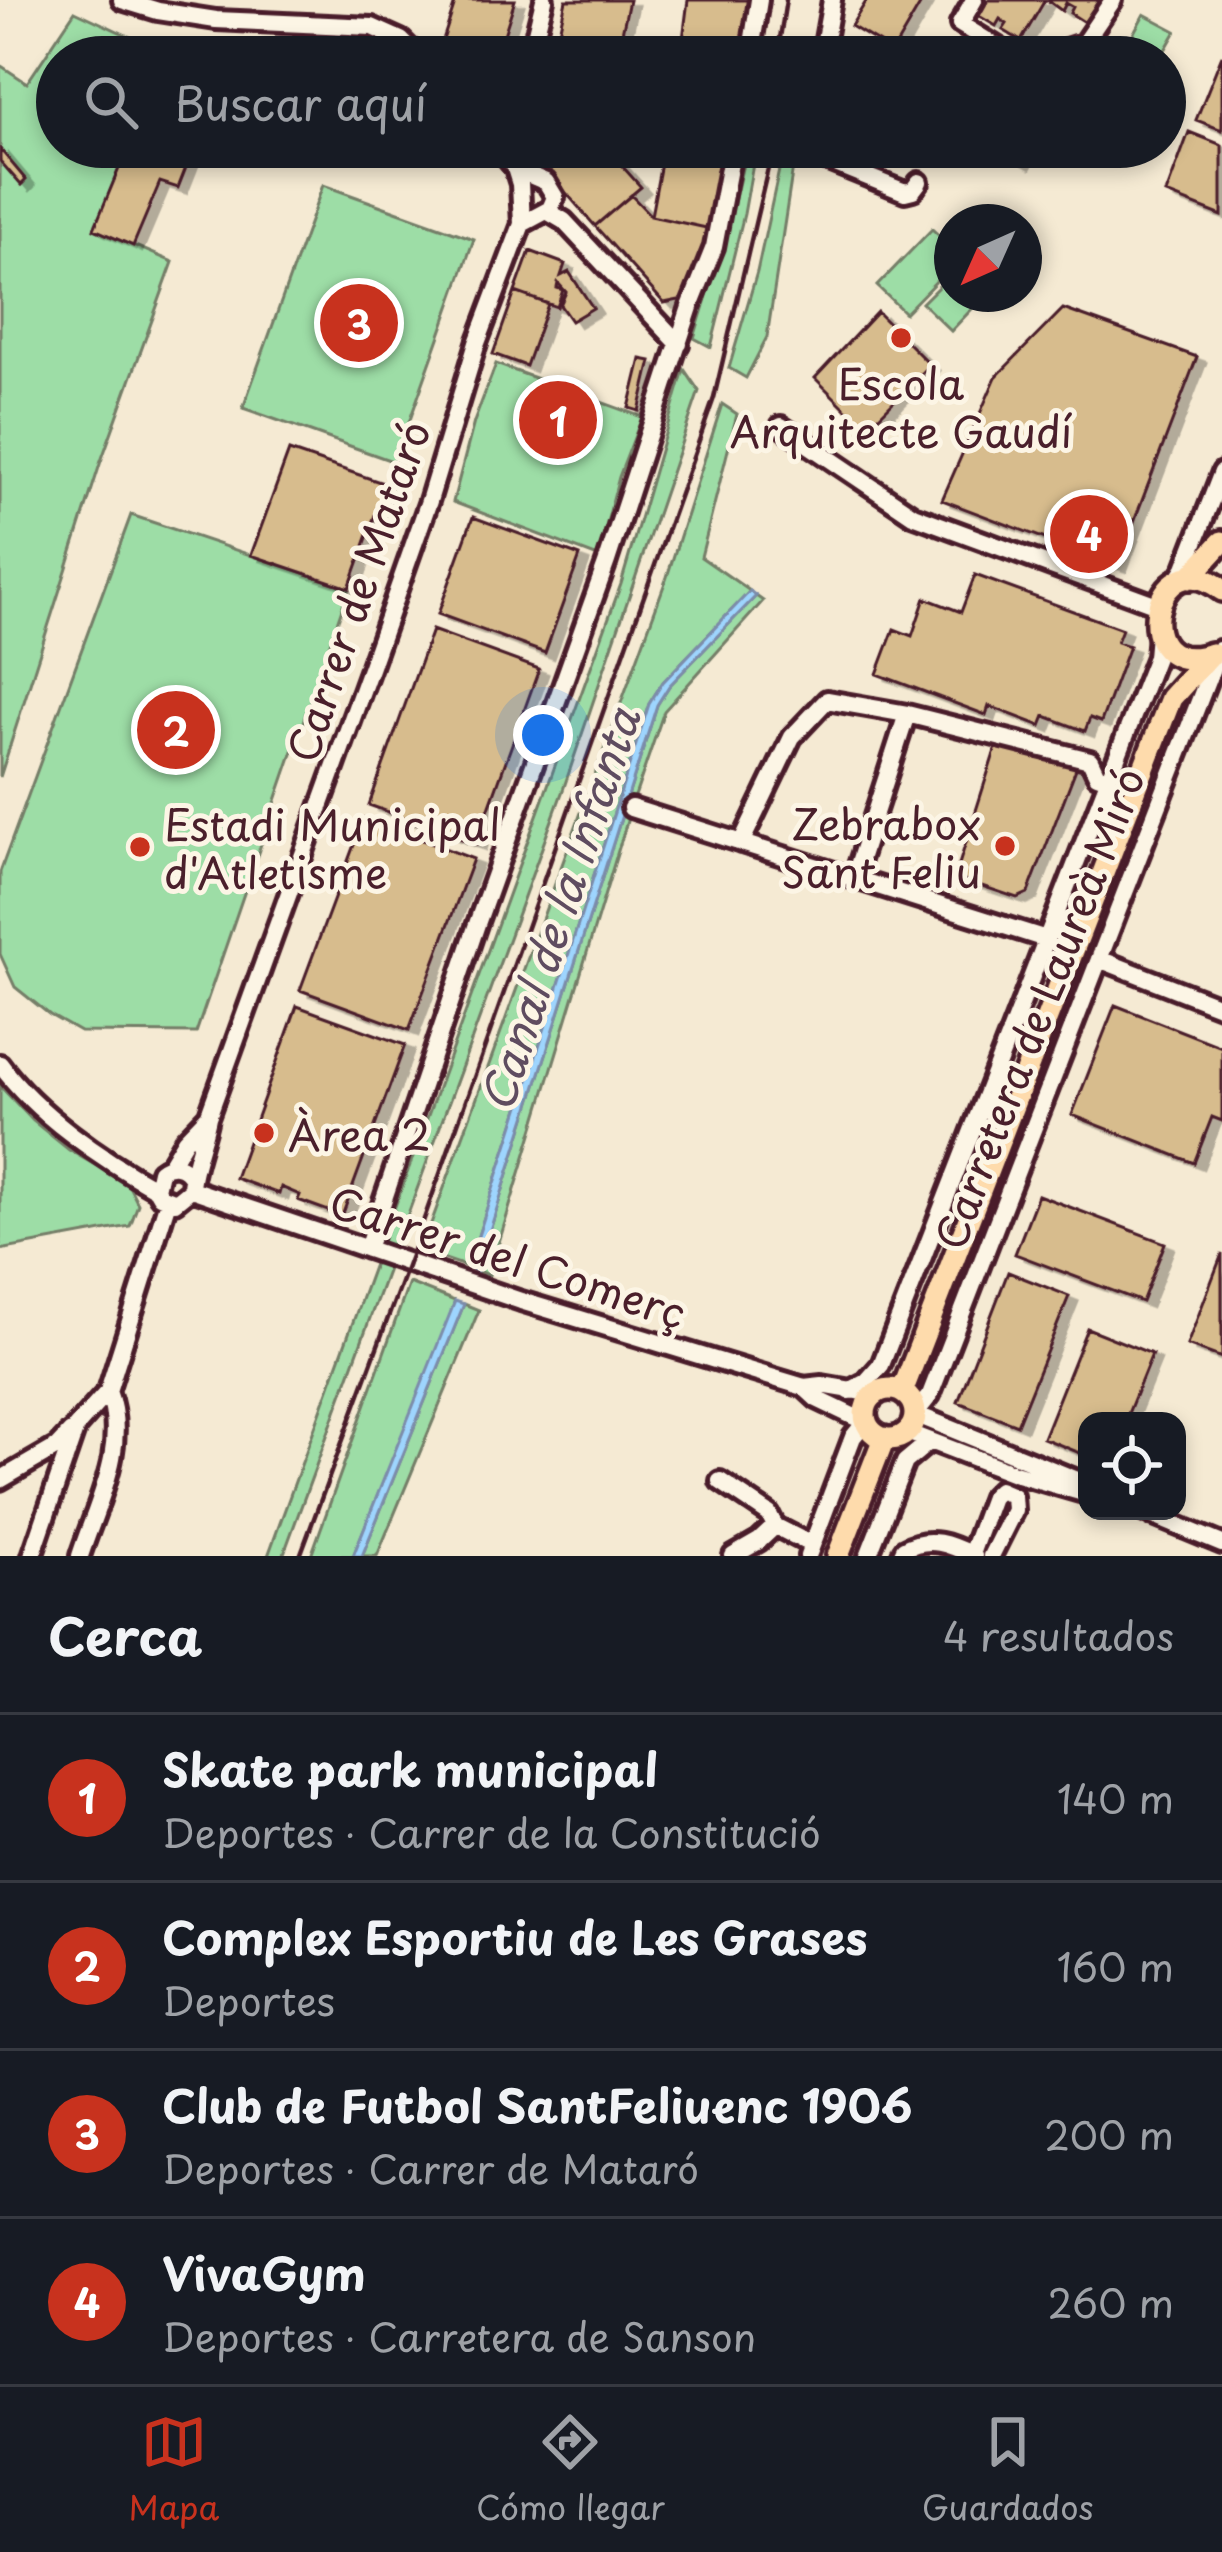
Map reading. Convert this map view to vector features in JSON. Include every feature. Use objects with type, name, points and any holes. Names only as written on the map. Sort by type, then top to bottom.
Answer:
[{"type":"main road","points":[[1217,650],[1188,658],[1160,637],[1157,605],[1222,542]]},
{"type":"main road","points":[[1181,582],[1203,579],[1222,590]]},
{"type":"main road","name":"Carretera de Laureà Miró","points":[[1160,637],[1171,698]]},
{"type":"main road","name":"Carretera de Laureà Miró","points":[[902,1392],[1171,698],[1217,650]]},
{"type":"main road","points":[[902,1392],[910,1398],[902,1428],[859,1429],[874,1394],[902,1392]]},
{"type":"main road","name":"Carretera de Laureà Miró","points":[[838,1556],[902,1428]]},
{"type":"street","points":[[122,0],[216,20],[302,22],[386,30],[393,36]]},
{"type":"street","points":[[302,22],[303,0]]},
{"type":"street","points":[[535,36],[544,0]]},
{"type":"street","points":[[753,36],[759,0]]},
{"type":"street","points":[[826,36],[832,0]]},
{"type":"street","points":[[974,0],[960,24],[980,36]]},
{"type":"street","points":[[1089,36],[1113,0]]},
{"type":"street","points":[[515,168],[546,182],[554,192],[553,205],[522,224]]},
{"type":"street","name":"Carrer de Mataró","points":[[191,1183],[208,1117],[382,636],[477,344],[522,224],[515,168]]},
{"type":"street","points":[[367,1249],[714,247],[729,168]]},
{"type":"street","points":[[847,168],[905,192],[914,190],[919,182]]},
{"type":"street","points":[[874,180],[887,168]]},
{"type":"street","points":[[538,180],[525,185],[521,196],[527,210],[564,221],[679,344]]},
{"type":"street","points":[[781,426],[913,515],[1157,605]]},
{"type":"street","points":[[1181,582],[1222,472]]},
{"type":"street","name":"Carretera de Laureà Miró","points":[[849,1391],[866,1382],[881,1365],[1160,637]]},
{"type":"street","name":"Carretera de Laureà Miró","points":[[902,1428],[930,1396],[1217,650]]},
{"type":"street","points":[[741,843],[792,737],[833,698],[1090,760],[1097,775],[1108,779]]},
{"type":"street","points":[[854,878],[907,714]]},
{"type":"street","points":[[631,808],[1046,939]]},
{"type":"street","points":[[1099,959],[1222,1007]]},
{"type":"street","points":[[0,1064],[35,1105],[74,1137],[164,1182],[182,1200],[191,1183]]},
{"type":"street","name":"Carrer de Mataró","points":[[80,1556],[117,1444],[118,1415],[108,1391],[154,1236],[164,1182],[185,1140],[208,1117]]},
{"type":"street","name":"Carrer del Comerç","points":[[164,1182],[182,1168],[191,1183],[521,1301],[804,1387],[821,1385],[874,1394]]},
{"type":"street","name":"Carretera de Laureà Miró","points":[[914,1282],[931,1317]]},
{"type":"street","name":"Carrer del Comerç","points":[[804,1387],[817,1399],[844,1410],[859,1429]]},
{"type":"street","points":[[0,1480],[57,1447],[108,1391]]},
{"type":"street","points":[[930,1396],[938,1424]]},
{"type":"street","points":[[902,1428],[938,1424],[1078,1480]]},
{"type":"street","points":[[32,1556],[76,1426]]},
{"type":"street","points":[[902,1428],[1014,1474],[1078,1492]]},
{"type":"street","points":[[720,1481],[769,1514],[775,1526],[810,1550],[859,1429]]},
{"type":"street","points":[[868,1556],[905,1462],[930,1441]]},
{"type":"street","points":[[1006,1493],[1014,1474]]},
{"type":"street","points":[[901,1556],[920,1540],[945,1543],[973,1555],[992,1497],[999,1490],[1013,1496],[1014,1510],[992,1556]]},
{"type":"street","points":[[1164,1520],[1222,1544]]},
{"type":"street","points":[[733,1556],[761,1549],[775,1526]]},
{"type":"green space","points":[[75,11],[128,36],[58,36]]},
{"type":"green space","points":[[1144,14],[1176,31],[1173,36],[1132,36]]},
{"type":"green space","points":[[0,65],[27,83],[36,70],[36,168],[119,168],[95,229],[173,262],[100,464],[0,777]]},
{"type":"green space","points":[[742,168],[752,168],[711,347],[694,338]]},
{"type":"green space","points":[[779,168],[793,168],[767,337],[746,378],[729,368],[757,272]]},
{"type":"green space","points":[[323,185],[474,239],[395,462],[243,408]]},
{"type":"green space","points":[[934,231],[934,283],[905,313],[877,286]]},
{"type":"green space","points":[[934,291],[934,312],[969,312],[951,331],[922,303]]},
{"type":"green space","points":[[496,364],[642,417],[619,477],[598,557],[453,502],[474,422]]},
{"type":"green space","points":[[684,369],[699,391],[563,790],[283,1556],[268,1556],[621,584]]},
{"type":"green space","points":[[722,404],[737,414],[701,557],[750,591],[663,682],[649,704],[468,1267],[421,1251],[667,577]]},
{"type":"green space","points":[[131,515],[349,588],[196,1033],[80,1032],[15,987],[0,954],[0,872]]},
{"type":"green space","points":[[756,596],[763,601],[664,711],[489,1275],[477,1271],[657,705],[669,686]]},
{"type":"green space","points":[[0,1086],[69,1150],[128,1184],[138,1204],[130,1226],[0,1250]]},
{"type":"green space","points":[[409,1283],[455,1301],[443,1335],[353,1556],[311,1556]]},
{"type":"green space","points":[[464,1304],[479,1310],[377,1556],[362,1556]]},
{"type":"water","points":[[750,591],[756,596],[669,686],[657,705],[477,1271],[468,1267],[649,704],[663,682]]},
{"type":"water","points":[[455,1301],[464,1304],[362,1556],[353,1556]]},
{"type":"building","points":[[456,0],[515,0],[504,36],[444,36]]},
{"type":"building","points":[[566,0],[629,0],[621,36],[558,36]]},
{"type":"building","points":[[688,0],[749,0],[745,36],[683,36]]},
{"type":"building","points":[[867,0],[923,0],[902,36],[868,36],[851,26]]},
{"type":"building","points":[[988,0],[1045,0],[1024,36],[1003,30],[1007,24],[1000,19],[996,26],[979,16]]},
{"type":"building","points":[[1047,0],[1101,0],[1087,24],[1070,13],[1073,7],[1066,3],[1062,11]]},
{"type":"building","points":[[1222,55],[1222,130],[1196,120]]},
{"type":"building","points":[[1189,132],[1222,145],[1222,216],[1166,194],[1176,168],[1186,168]]},
{"type":"building","points":[[0,149],[26,180],[21,185],[0,161]]},
{"type":"building","points":[[119,168],[186,168],[178,188],[160,182],[133,246],[94,229]]},
{"type":"building","points":[[544,168],[624,168],[641,187],[595,226]]},
{"type":"building","points":[[660,168],[724,168],[711,229],[651,216]]},
{"type":"building","points":[[631,195],[651,216],[711,229],[689,298],[664,303],[595,226]]},
{"type":"building","points":[[530,251],[565,264],[561,276],[569,272],[593,308],[571,321],[560,305],[566,292],[558,283],[557,288],[563,290],[557,307],[515,292]]},
{"type":"building","points":[[515,292],[548,304],[526,366],[493,354]]},
{"type":"building","points":[[1063,309],[1197,357],[1117,566],[942,500],[996,377]]},
{"type":"building","points":[[877,312],[930,365],[866,429],[815,378]]},
{"type":"building","points":[[641,359],[651,361],[639,411],[629,408]]},
{"type":"building","points":[[289,451],[386,484],[349,588],[251,555]]},
{"type":"building","points":[[473,517],[580,556],[545,653],[438,614]]},
{"type":"building","points":[[975,575],[1122,629],[1117,642],[1129,646],[1101,722],[1090,718],[1085,731],[1045,716],[1041,726],[989,706],[986,715],[877,674],[894,629],[912,636],[925,598],[961,612]]},
{"type":"building","points":[[432,630],[539,669],[476,844],[369,805]]},
{"type":"building","name":"Zebrabox Sant Feliu","points":[[998,741],[1077,766],[1028,893],[1017,898],[955,877]]},
{"type":"building","points":[[364,818],[473,859],[409,1030],[300,990]]},
{"type":"building","points":[[1115,1005],[1222,1047],[1222,1121],[1212,1117],[1194,1163],[1072,1115]]},
{"type":"building","points":[[297,1006],[405,1045],[342,1216],[298,1200],[300,1195],[281,1187],[279,1194],[235,1178]]},
{"type":"building","points":[[1038,1195],[1165,1243],[1142,1302],[1015,1254]]},
{"type":"building","points":[[1222,1254],[1222,1358],[1187,1345]]},
{"type":"building","points":[[1008,1272],[1069,1296],[1017,1425],[958,1402]]},
{"type":"building","points":[[1087,1328],[1152,1354],[1129,1412],[1078,1412],[1078,1452],[1043,1438]]},
{"type":"railway","points":[[780,36],[786,0]]},
{"type":"railway","points":[[300,1556],[714,398],[768,168]]},
{"type":"place","name":"Club de Futbol SantFeliuenc 1906","points":[[359,323]]},
{"type":"place","name":"Escola Arquitecte Gaudí","points":[[901,338]]},
{"type":"place","name":"Skate park municipal","points":[[558,420]]},
{"type":"place","name":"VivaGym","points":[[1089,534]]},
{"type":"place","name":"Complex Esportiu de Les Grases","points":[[176,730]]},
{"type":"place","name":"Zebrabox Sant Feliu","points":[[1005,846]]},
{"type":"place","name":"Estadi Municipal d'Atletisme","points":[[140,847]]},
{"type":"place","name":"Àrea 2","points":[[264,1133]]},
{"type":"water label","name":"Canal de la Infanta","points":[[558,909]]}]
